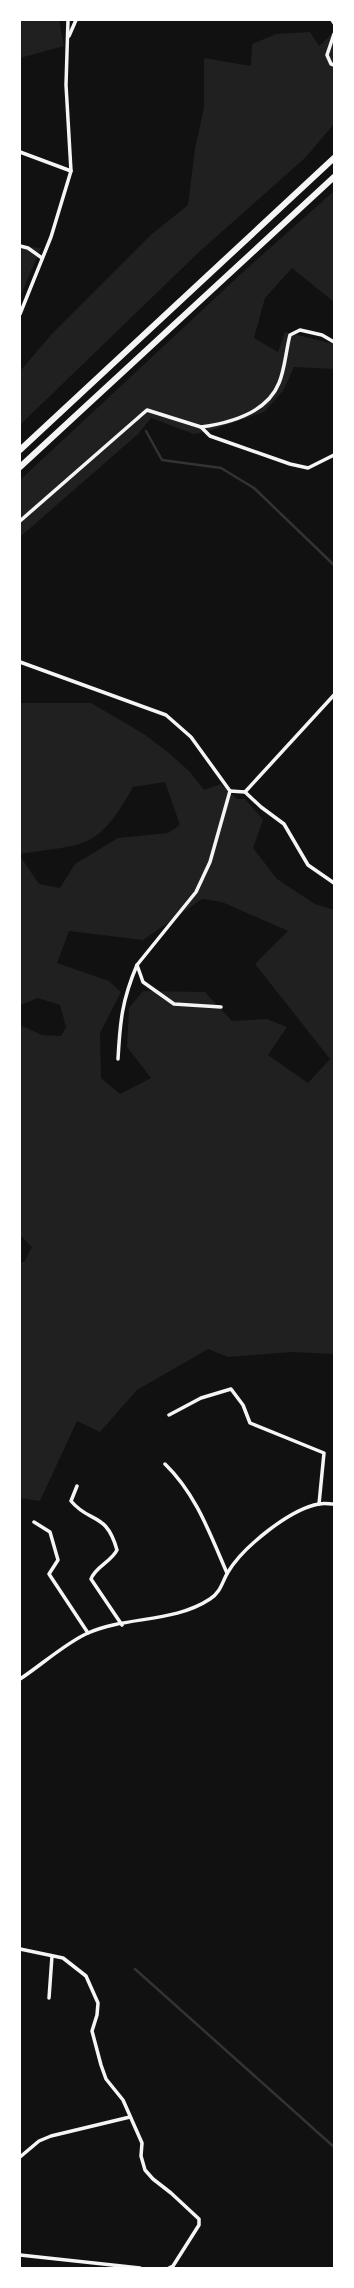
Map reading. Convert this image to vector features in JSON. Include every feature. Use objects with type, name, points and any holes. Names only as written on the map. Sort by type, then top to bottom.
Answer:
[{"type":"highway","points":[[317,174],[334,152]]},
{"type":"highway","points":[[20,450],[334,158]]},
{"type":"highway","points":[[20,467],[334,176]]},
{"type":"street","points":[[20,314],[51,237],[71,171],[66,85],[68,20]]},
{"type":"street","points":[[68,39],[76,20]]},
{"type":"street","points":[[334,34],[327,55],[331,64],[334,66]]},
{"type":"street","points":[[20,152],[71,171]]},
{"type":"street","points":[[20,246],[28,248],[42,258]]},
{"type":"street","points":[[20,521],[147,410],[201,427],[223,424],[252,412],[271,398],[279,383],[290,335],[300,330],[322,335],[334,342]]},
{"type":"street","points":[[201,427],[210,436],[290,464],[308,468],[334,455]]},
{"type":"street","points":[[20,662],[166,715],[191,737],[230,791]]},
{"type":"street","points":[[245,792],[334,695]]},
{"type":"street","points":[[230,791],[245,792],[261,808],[284,824],[308,865],[334,883]]},
{"type":"street","points":[[118,1059],[121,1011],[127,987],[137,965],[196,892],[210,862],[230,791]]},
{"type":"street","points":[[137,965],[143,982],[174,1004],[221,1007]]},
{"type":"street","points":[[169,1415],[202,1398],[231,1389],[243,1405],[250,1424],[324,1453],[319,1504]]},
{"type":"street","points":[[165,1464],[177,1475],[192,1496],[227,1573]]},
{"type":"street","points":[[77,1486],[71,1501],[102,1522],[113,1534],[117,1550],[113,1558],[93,1573],[91,1579],[122,1624]]},
{"type":"street","points":[[20,1679],[88,1633],[122,1624],[185,1611],[211,1599],[223,1586],[227,1573],[237,1560],[275,1526],[295,1512],[319,1504],[334,1504]]},
{"type":"street","points":[[34,1522],[50,1532],[58,1560],[49,1574],[88,1633]]},
{"type":"street","points":[[20,1949],[63,1958],[86,1976],[98,2004],[97,2015],[92,2031],[101,2066],[106,2079],[123,2100],[142,2143],[141,2156],[145,2170],[153,2179],[171,2193],[199,2219],[199,2225],[173,2266],[169,2268]]},
{"type":"street","points":[[49,1998],[52,1956]]},
{"type":"street","points":[[20,2158],[39,2141],[51,2136],[130,2118]]},
{"type":"street","points":[[20,2255],[140,2268]]},
{"type":"shaded area","points":[[20,20],[59,20],[64,46],[20,58]]},
{"type":"shaded area","points":[[310,32],[319,46],[334,32],[334,124],[306,157],[199,252],[20,425],[20,371],[51,335],[152,234],[188,205],[195,149],[204,107],[204,58],[251,66],[252,44],[276,34]]},
{"type":"shaded area","points":[[334,191],[334,302],[292,268],[265,298],[254,338],[278,352],[285,332],[334,344],[334,369],[294,367],[283,391],[264,412],[212,430],[194,434],[151,418],[138,434],[20,537],[20,480],[242,273]]},
{"type":"shaded area","points":[[20,246],[41,248],[20,297]]},
{"type":"shaded area","points":[[20,703],[91,703],[144,734],[169,753],[189,771],[204,790],[221,784],[237,799],[245,799],[263,820],[253,848],[277,879],[315,904],[334,910],[334,1354],[292,1352],[228,1357],[208,1349],[137,1390],[100,1432],[77,1421],[40,1501],[20,1498],[20,1263],[25,1261],[32,1247],[20,1235],[20,1025],[42,1035],[61,1036],[66,1027],[60,1005],[38,998],[20,1005],[20,856],[39,884],[60,888],[75,864],[118,838],[168,833],[180,825],[165,782],[133,787],[113,819],[93,838],[71,846],[20,854]],"holes":[[[202,899],[222,902],[288,931],[255,964],[330,1059],[308,1083],[268,1055],[287,1027],[267,1019],[232,1021],[205,992],[143,991],[129,1008],[127,1047],[151,1078],[120,1094],[101,1078],[100,1033],[121,992],[109,981],[57,963],[69,931],[143,940]]]},
{"type":"waterway","points":[[146,431],[162,460],[221,468],[254,488],[334,565]]},
{"type":"waterway","points":[[135,1969],[334,2147]]}]
